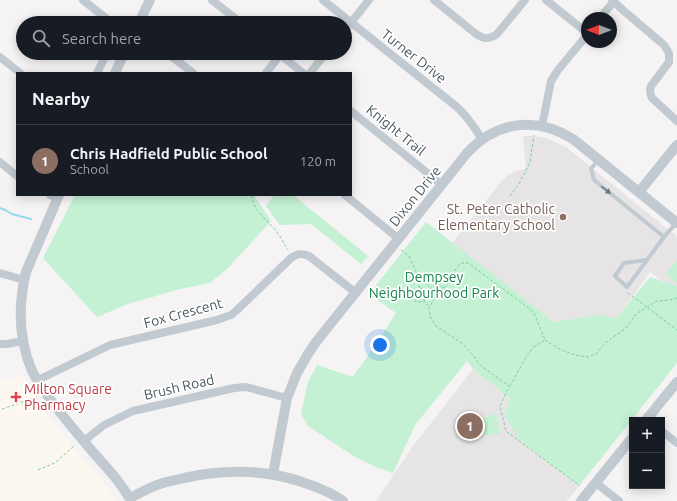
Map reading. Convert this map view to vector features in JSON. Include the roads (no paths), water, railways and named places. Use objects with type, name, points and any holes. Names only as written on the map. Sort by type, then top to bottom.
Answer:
[{"type":"street","points":[[83,0],[104,16]]},
{"type":"street","points":[[142,16],[150,0]]},
{"type":"street","points":[[212,0],[232,16]]},
{"type":"street","name":"Turner Drive","points":[[323,0],[342,16]]},
{"type":"street","points":[[352,22],[369,0]]},
{"type":"street","points":[[434,0],[481,38],[492,38],[497,34],[525,0]]},
{"type":"street","points":[[546,0],[581,29]]},
{"type":"street","points":[[605,12],[613,1],[670,53],[669,62],[651,86],[650,94],[652,98],[677,120]]},
{"type":"street","name":"Turner Drive","points":[[352,24],[457,107],[482,139]]},
{"type":"street","points":[[542,126],[551,81],[581,41]]},
{"type":"street","points":[[0,57],[19,72]]},
{"type":"street","points":[[97,72],[103,60]]},
{"type":"street","points":[[116,72],[121,60]]},
{"type":"street","points":[[176,60],[192,72]]},
{"type":"street","points":[[267,72],[275,60]]},
{"type":"street","points":[[287,60],[302,72]]},
{"type":"street","points":[[311,72],[320,60]]},
{"type":"street","name":"Knight Trail","points":[[352,112],[442,185]]},
{"type":"street","name":"Dixon Drive","points":[[273,474],[287,398],[297,373],[308,354],[356,293],[399,244],[442,185],[468,153],[482,139],[497,131],[521,125],[542,126],[556,130],[567,135],[677,222]]},
{"type":"street","points":[[639,192],[677,145]]},
{"type":"street","points":[[0,162],[16,175]]},
{"type":"street","points":[[56,196],[24,280],[21,304],[23,341],[29,362],[49,398],[80,443],[123,486],[131,500],[141,492],[162,483],[201,474],[237,471],[273,474],[296,480],[324,490],[344,501]]},
{"type":"street","points":[[345,196],[399,244]]},
{"type":"street","name":"Fox Crescent","points":[[38,380],[110,345],[217,320],[231,315],[297,254],[301,253],[309,256],[356,293]]},
{"type":"street","points":[[0,273],[24,280]]},
{"type":"street","points":[[0,344],[23,341]]},
{"type":"street","points":[[649,417],[677,382]]},
{"type":"street","name":"Brush Road","points":[[80,443],[104,425],[133,411],[240,386],[287,398]]},
{"type":"street","points":[[665,433],[677,443]]},
{"type":"street","points":[[581,501],[629,442]]},
{"type":"street","points":[[596,483],[618,501]]},
{"type":"lane","points":[[598,159],[591,168],[594,180],[664,238]]},
{"type":"lane","points":[[647,260],[624,263],[615,276],[626,289],[677,222]]},
{"type":"waterway","points":[[0,208],[12,214],[31,219]]},
{"type":"place","name":"St. Peter Catholic Elementary School","points":[[563,217]]},
{"type":"place","name":"MIlton Square Pharmacy","points":[[16,397]]},
{"type":"place","name":"Chris Hadfield Public School","points":[[470,426]]},
{"type":"park label","name":"Dempsey Neighbourhood Park","points":[[434,286]]}]
